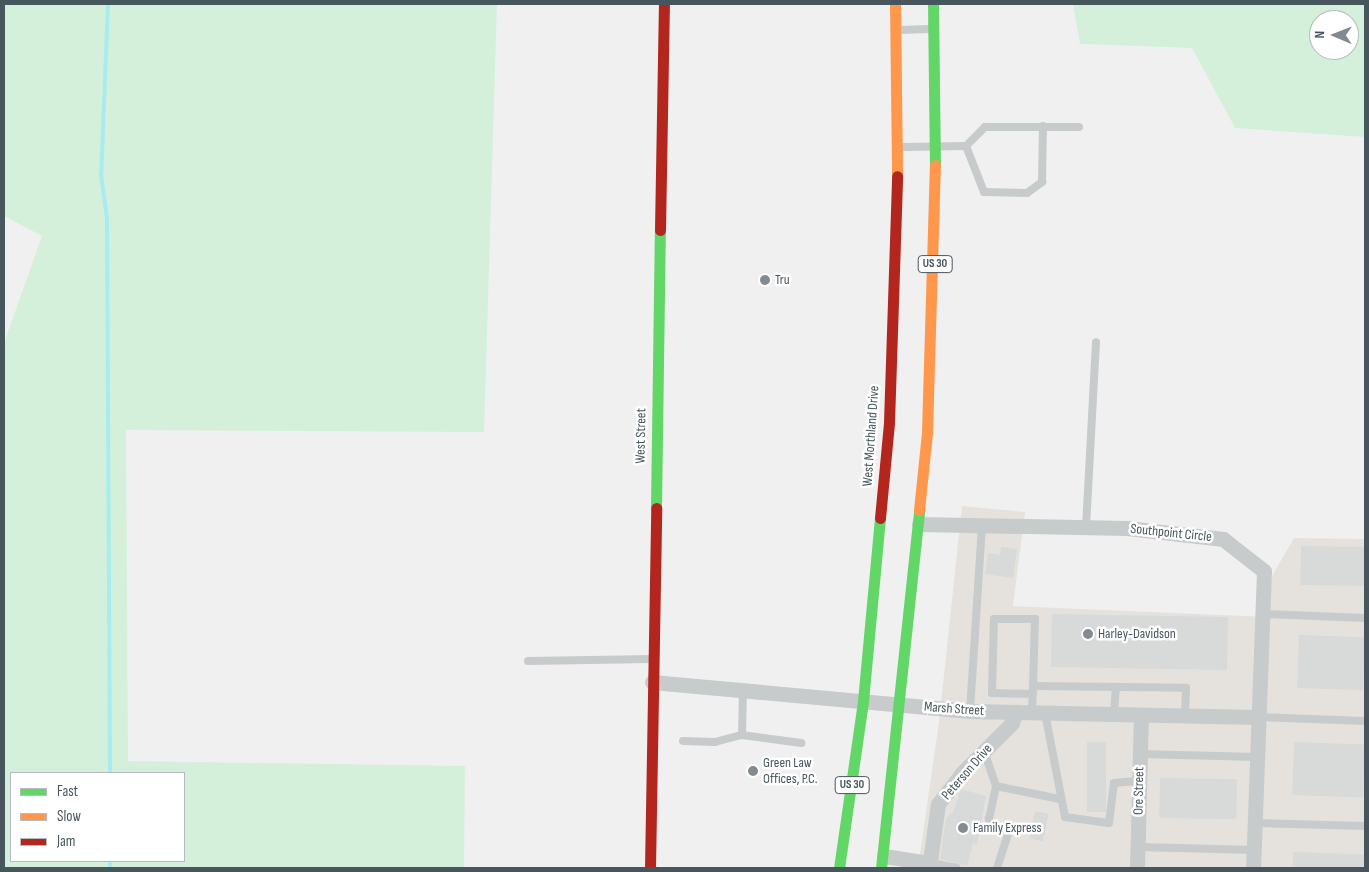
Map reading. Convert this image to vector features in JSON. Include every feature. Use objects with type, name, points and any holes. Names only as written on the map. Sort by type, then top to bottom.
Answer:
[{"type":"main road","name":"West Street","points":[[650,868],[664,4]]},
{"type":"main road","name":"West Morthland Drive","points":[[839,868],[863,701],[889,422],[898,147],[895,4]]},
{"type":"main road","name":"US 30","points":[[882,862],[919,524],[932,333],[935,145],[933,4]]},
{"type":"street","name":"Southpoint Circle","points":[[919,524],[1086,527],[1224,539],[1264,571],[1253,868]]},
{"type":"street","name":"Marsh Street","points":[[652,682],[970,711],[1258,717]]},
{"type":"street","name":"Peterson Drive","points":[[929,866],[938,804],[984,751],[1012,723],[1016,712]]},
{"type":"street","name":"Ore Street","points":[[1138,868],[1141,715]]},
{"type":"street","points":[[882,862],[929,866]]},
{"type":"lane","points":[[896,31],[933,28]]},
{"type":"lane","points":[[966,146],[984,192],[1027,193],[1042,182],[1044,126]]},
{"type":"lane","points":[[898,147],[966,146],[986,127],[1079,127]]},
{"type":"lane","points":[[1086,527],[1096,342]]},
{"type":"lane","points":[[970,711],[982,525]]},
{"type":"lane","points":[[1262,614],[1365,618]]},
{"type":"lane","points":[[1139,781],[1114,783],[1109,823],[1071,821],[1065,817],[1033,690],[1035,619],[994,619],[992,693],[1033,690],[1116,687],[1186,688],[1186,715]]},
{"type":"lane","points":[[528,661],[652,659]]},
{"type":"lane","points":[[1114,714],[1116,687]]},
{"type":"lane","points":[[742,690],[742,735]]},
{"type":"lane","points":[[1258,717],[1365,721]]},
{"type":"lane","points":[[683,741],[715,742],[742,735],[801,743]]},
{"type":"lane","points":[[984,751],[996,786],[989,819],[992,826],[1009,831],[997,868]]},
{"type":"lane","points":[[1140,754],[1257,758]]},
{"type":"lane","points":[[996,786],[1060,799]]},
{"type":"lane","points":[[1255,823],[1365,826]]},
{"type":"lane","points":[[1138,847],[1254,850]]},
{"type":"lane","points":[[929,866],[957,868]]},
{"type":"shaded area","points":[[962,506],[1025,512],[1013,606],[1269,617],[1272,576],[1294,538],[1365,539],[1365,868],[918,868],[939,722]]},
{"type":"green space","points":[[4,4],[497,4],[484,432],[126,430],[128,761],[465,766],[464,868],[4,868],[4,343],[42,236],[4,216]]},
{"type":"green space","points":[[1073,4],[1365,4],[1365,137],[1235,128],[1192,48],[1080,44]]},
{"type":"building","points":[[1301,546],[1365,547],[1364,586],[1300,585]]},
{"type":"building","points":[[1001,547],[1017,549],[1013,578],[985,574],[988,553],[1000,555]]},
{"type":"building","points":[[1052,614],[1228,617],[1227,670],[1051,667]]},
{"type":"building","points":[[1299,635],[1365,637],[1363,690],[1297,688]]},
{"type":"building","points":[[1087,742],[1106,742],[1106,812],[1087,812]]},
{"type":"building","points":[[1294,742],[1365,744],[1363,797],[1292,795]]},
{"type":"building","points":[[1160,778],[1237,779],[1236,819],[1159,818]]},
{"type":"building","points":[[961,789],[986,796],[977,844],[973,843],[967,866],[940,859],[946,818],[953,812]]},
{"type":"building","points":[[1035,811],[1049,814],[1043,841],[1029,838]]},
{"type":"building","points":[[1293,852],[1365,855],[1364,868],[1292,868]]},
{"type":"waterway","points":[[108,4],[101,175],[107,219],[110,772]]},
{"type":"waterway","points":[[110,862],[110,868]]},
{"type":"traffic: fast","points":[[933,4],[935,165]]},
{"type":"traffic: fast","points":[[656,508],[660,230]]},
{"type":"traffic: fast","points":[[881,868],[919,510]]},
{"type":"traffic: fast","points":[[839,868],[863,701],[880,518]]},
{"type":"traffic: slow","points":[[895,4],[897,176]]},
{"type":"traffic: slow","points":[[919,510],[927,432],[935,165]]},
{"type":"traffic: jam","points":[[660,230],[664,4]]},
{"type":"traffic: jam","points":[[880,518],[889,422],[897,176]]},
{"type":"traffic: jam","points":[[650,868],[656,508]]},
{"type":"place","name":"Tru","points":[[765,280]]},
{"type":"place","name":"Harley-Davidson","points":[[1088,634]]},
{"type":"place","name":"Green Law Offices, P.C.","points":[[753,771]]},
{"type":"place","name":"Family Express","points":[[963,828]]}]
